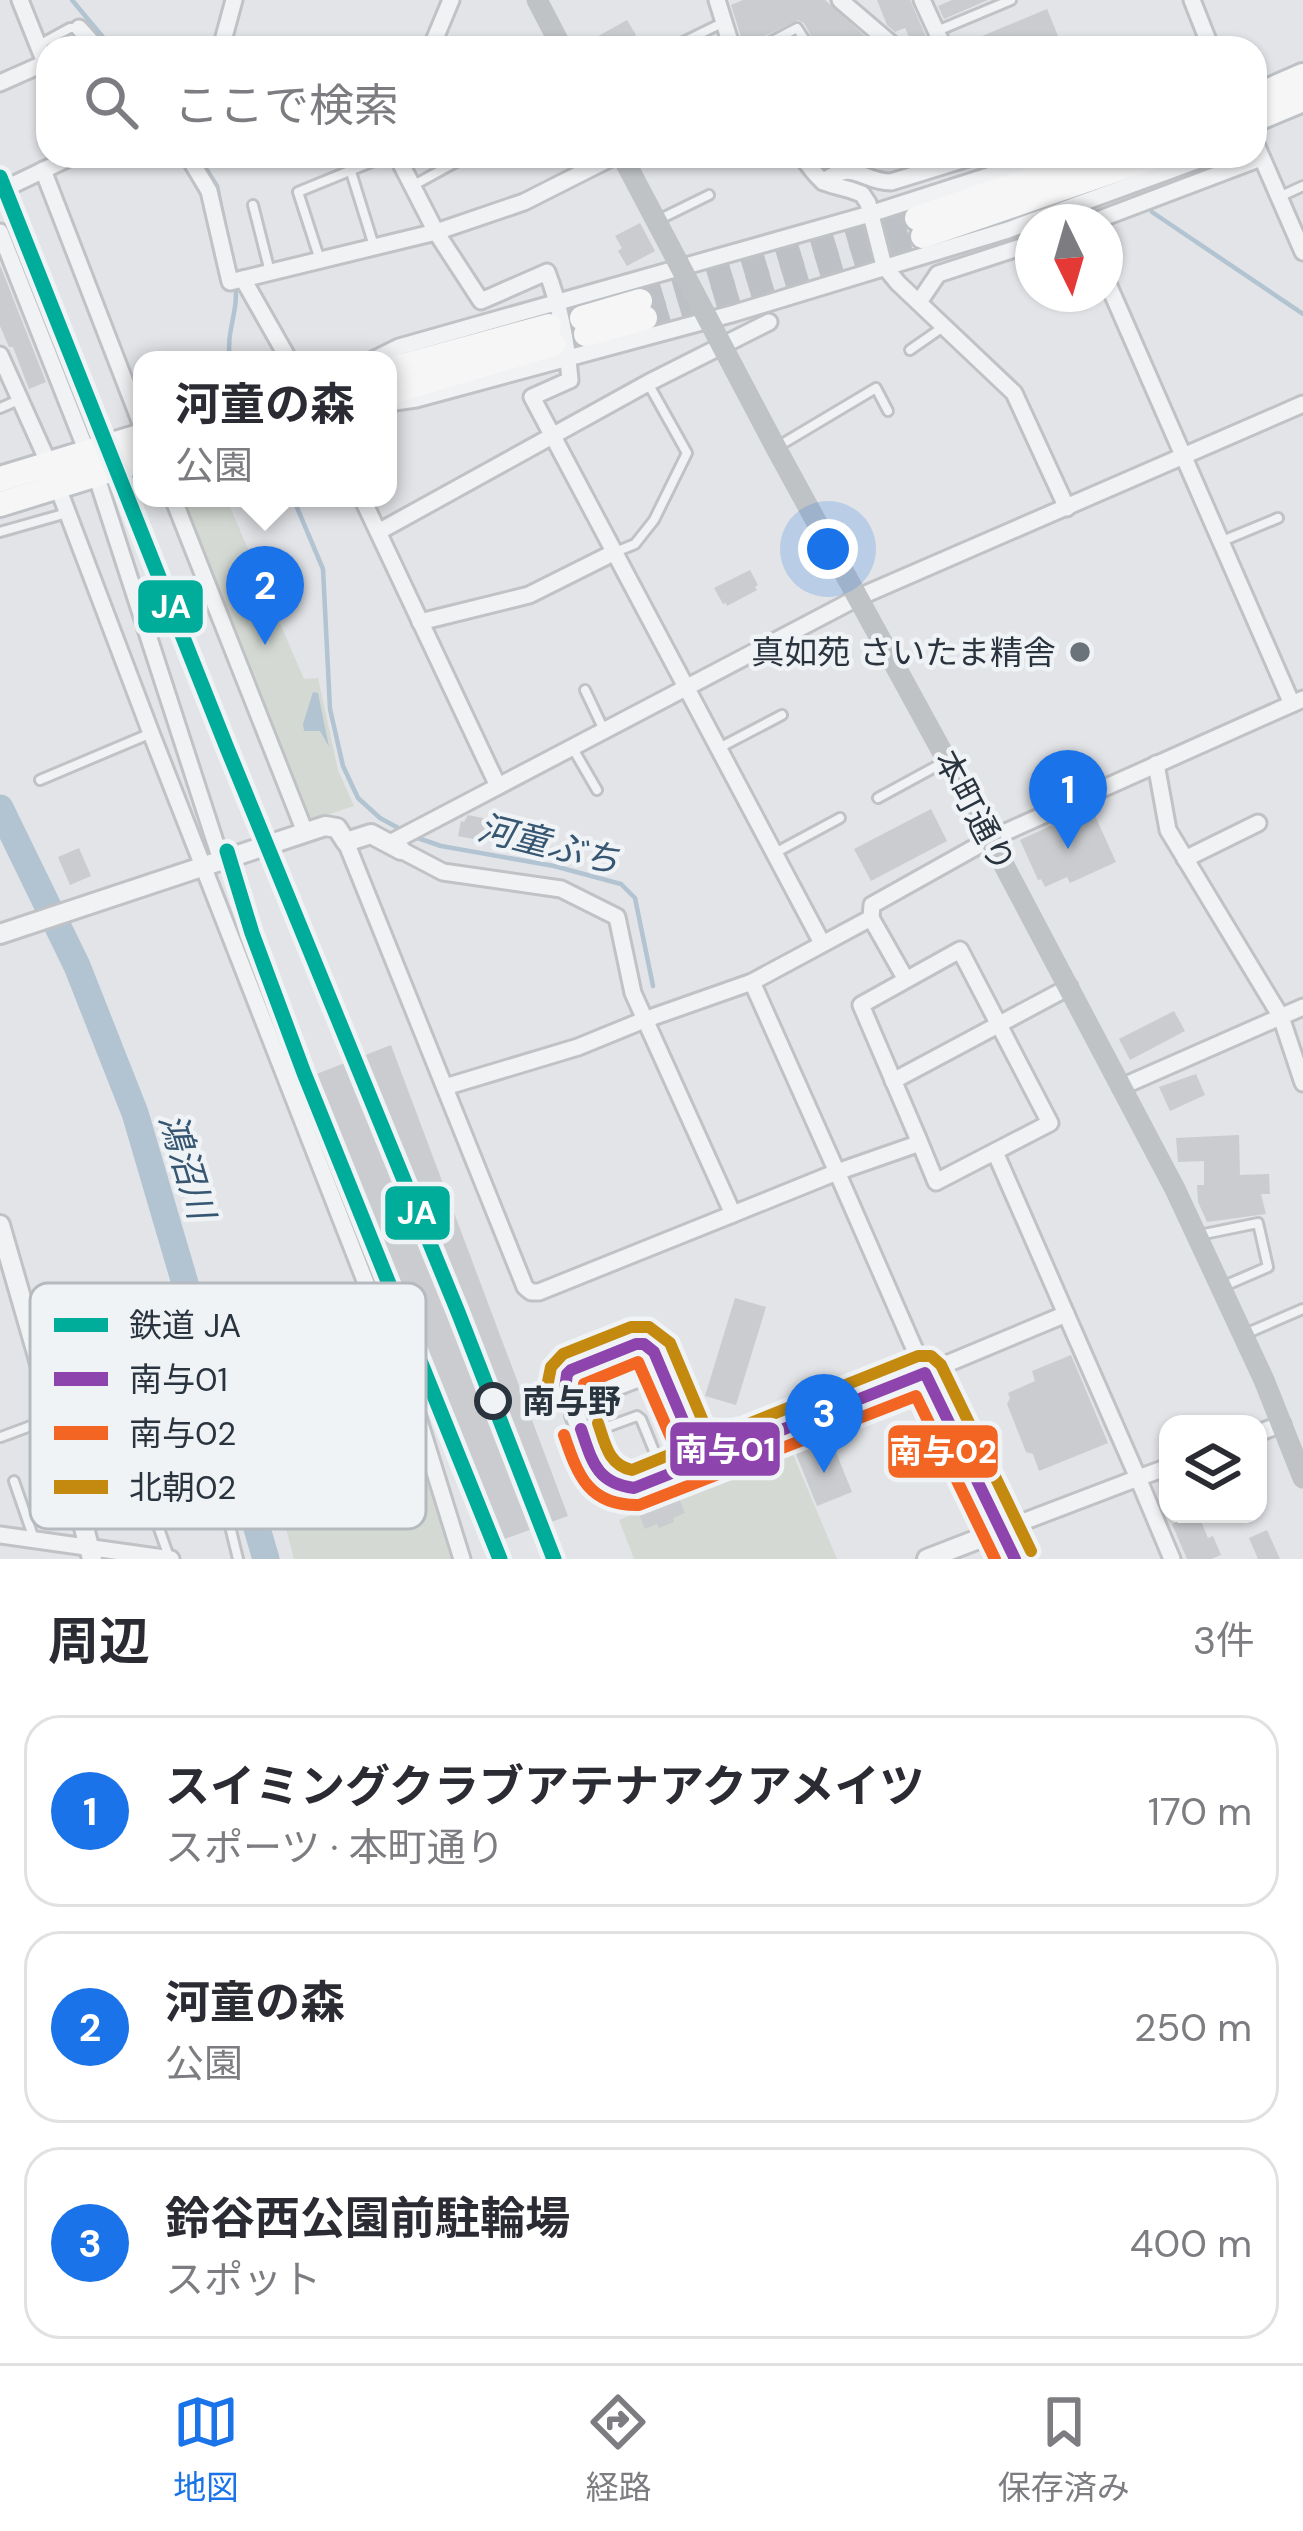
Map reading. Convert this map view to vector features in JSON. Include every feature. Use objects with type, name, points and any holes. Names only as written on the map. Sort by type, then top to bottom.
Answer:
[{"type":"main road","points":[[537,0],[556,36]]},
{"type":"main road","points":[[1267,111],[1295,91]]},
{"type":"main road","name":"本町通り","points":[[625,168],[990,839],[1198,1235],[1303,1478]]},
{"type":"main road","points":[[1070,168],[920,227],[1116,168]]},
{"type":"main road","points":[[584,326],[643,309]]},
{"type":"main road","points":[[397,368],[556,342]]},
{"type":"main road","points":[[397,390],[556,342]]},
{"type":"main road","points":[[91,464],[133,441]]},
{"type":"main road","points":[[0,504],[54,475],[91,464],[133,461]]},
{"type":"main road","points":[[0,479],[54,475]]},
{"type":"street","points":[[20,0],[36,40]]},
{"type":"street","points":[[224,36],[235,0]]},
{"type":"street","points":[[436,36],[451,0]]},
{"type":"street","points":[[717,0],[728,36]]},
{"type":"street","points":[[840,0],[882,36]]},
{"type":"street","points":[[1192,0],[1206,36]]},
{"type":"street","points":[[924,1],[937,36]]},
{"type":"street","points":[[79,28],[86,36]]},
{"type":"street","points":[[0,83],[36,70]]},
{"type":"street","points":[[1267,119],[1295,91]]},
{"type":"street","points":[[0,191],[47,168]]},
{"type":"street","points":[[195,168],[209,191],[238,280],[283,351]]},
{"type":"street","points":[[403,168],[436,232],[481,301],[547,272],[556,301],[556,342],[569,380],[532,398],[822,944]]},
{"type":"street","points":[[238,280],[436,232],[524,202],[593,168]]},
{"type":"street","points":[[812,168],[823,182],[862,194],[884,266],[1014,393],[1067,508]]},
{"type":"street","points":[[823,182],[847,171],[883,183],[936,168]]},
{"type":"street","points":[[996,168],[999,174]]},
{"type":"street","points":[[390,351],[1016,168]]},
{"type":"street","points":[[1103,204],[1183,168]]},
{"type":"street","points":[[1123,209],[1216,168]]},
{"type":"street","points":[[1266,168],[1303,252]]},
{"type":"street","points":[[43,170],[133,403]]},
{"type":"street","points":[[0,232],[91,464],[212,862],[368,1283]]},
{"type":"street","points":[[397,402],[416,399],[556,342],[708,320],[1015,232]]},
{"type":"street","points":[[919,302],[938,274],[1015,249]]},
{"type":"street","points":[[905,978],[871,918],[872,905],[990,839],[1298,701],[1220,542],[1120,312]]},
{"type":"street","points":[[380,531],[769,322]]},
{"type":"street","points":[[2,361],[54,475],[151,733],[212,862]]},
{"type":"street","points":[[401,840],[859,597],[1303,404]]},
{"type":"street","points":[[177,507],[305,832]]},
{"type":"street","points":[[367,507],[498,786]]},
{"type":"street","points":[[420,622],[529,595],[613,553]]},
{"type":"street","points":[[1156,764],[1168,830],[1281,1016],[1303,1083]]},
{"type":"street","points":[[1186,859],[1258,823]]},
{"type":"street","points":[[0,934],[305,832],[333,826],[340,830],[525,1287],[531,1292],[920,1143]]},
{"type":"street","points":[[346,842],[368,834],[401,840],[442,872],[561,889],[617,917],[633,993],[733,1214]]},
{"type":"street","points":[[445,1087],[578,1047],[752,982],[871,918]]},
{"type":"street","points":[[960,950],[999,1024],[1050,1124],[936,1182],[861,1005],[960,950]]},
{"type":"street","points":[[752,982],[925,1373],[1015,1559]]},
{"type":"street","points":[[893,1082],[1069,987]]},
{"type":"street","points":[[1121,1087],[1303,1007]]},
{"type":"street","points":[[995,1152],[1172,1559]]},
{"type":"street","points":[[0,1225],[30,1326]]},
{"type":"street","points":[[680,1471],[691,1450],[690,1437],[659,1373],[648,1372],[579,1402],[575,1415],[596,1468],[611,1484],[634,1487],[680,1471],[1066,1315]]},
{"type":"street","points":[[1267,1430],[1282,1424]]},
{"type":"street","points":[[690,1437],[717,1450],[731,1450]]},
{"type":"street","points":[[426,1443],[462,1559]]},
{"type":"street","points":[[927,1559],[1159,1470]]},
{"type":"street","points":[[0,1535],[91,1554],[170,1559]]},
{"type":"lane","points":[[935,32],[1011,0]]},
{"type":"lane","points":[[695,36],[724,22]]},
{"type":"lane","points":[[55,36],[79,28]]},
{"type":"lane","points":[[320,260],[298,192],[360,168]]},
{"type":"lane","points":[[413,186],[445,168]]},
{"type":"lane","points":[[351,172],[374,247]]},
{"type":"lane","points":[[1279,197],[1303,186]]},
{"type":"lane","points":[[656,221],[709,195]]},
{"type":"lane","points":[[253,205],[270,272]]},
{"type":"lane","points":[[910,350],[944,326]]},
{"type":"lane","points":[[613,553],[635,544],[654,520],[687,453],[648,383]]},
{"type":"lane","points":[[776,448],[875,388],[888,411]]},
{"type":"lane","points":[[0,408],[21,399]]},
{"type":"lane","points":[[0,532],[68,513]]},
{"type":"lane","points":[[1220,542],[1278,518]]},
{"type":"lane","points":[[585,690],[604,729]]},
{"type":"lane","points":[[717,750],[782,715]]},
{"type":"lane","points":[[40,780],[151,733]]},
{"type":"lane","points":[[572,747],[597,790]]},
{"type":"lane","points":[[878,798],[947,760]]},
{"type":"lane","points":[[773,854],[840,818]]},
{"type":"lane","points":[[1198,1235],[1258,1223],[1268,1267],[1222,1287]]},
{"type":"lane","points":[[1244,1334],[1303,1309]]},
{"type":"lane","points":[[575,1415],[565,1382],[572,1370],[644,1344],[654,1352],[665,1378]]},
{"type":"lane","points":[[583,1436],[637,1416],[661,1468],[655,1480]]},
{"type":"lane","points":[[14,1481],[30,1527]]},
{"type":"lane","points":[[31,1529],[34,1539]]},
{"type":"lane","points":[[159,1529],[170,1559]]},
{"type":"lane","points":[[231,1529],[238,1559]]},
{"type":"shaded area","points":[[185,507],[230,507],[304,679],[318,678],[338,770],[354,806],[306,822]]},
{"type":"shaded area","points":[[792,1452],[837,1559],[634,1559],[619,1520]]},
{"type":"shaded area","points":[[426,1464],[458,1559],[294,1559],[286,1529],[426,1529]]},
{"type":"water","points":[[313,692],[318,693],[329,747],[320,731],[304,731]]},
{"type":"building","points":[[743,0],[825,0],[865,36],[811,36],[798,20],[765,36],[741,36],[731,5]]},
{"type":"building","points":[[877,0],[910,0],[926,36],[909,36],[905,28],[895,32]]},
{"type":"building","points":[[952,0],[988,0],[944,19],[938,6]]},
{"type":"building","points":[[1047,9],[1058,36],[982,36]]},
{"type":"building","points":[[627,20],[636,35],[634,36],[598,36]]},
{"type":"building","points":[[640,223],[655,251],[627,266],[615,236]]},
{"type":"building","points":[[0,265],[46,382],[29,389],[0,326]]},
{"type":"building","points":[[750,570],[757,590],[723,604],[714,588]]},
{"type":"building","points":[[1091,807],[1116,862],[1070,883],[1067,877],[1045,887],[1020,840]]},
{"type":"building","points":[[931,809],[947,841],[871,881],[854,849]]},
{"type":"building","points":[[468,815],[533,828],[531,850],[458,836],[461,821]]},
{"type":"building","points":[[79,848],[91,876],[70,885],[58,857]]},
{"type":"building","points":[[1174,1011],[1185,1031],[1130,1060],[1119,1039]]},
{"type":"building","points":[[391,1045],[568,1516],[488,1545],[426,1391],[426,1283],[383,1283],[301,1080]]},
{"type":"building","points":[[1196,1074],[1205,1095],[1170,1111],[1159,1087]]},
{"type":"building","points":[[1239,1135],[1240,1175],[1269,1174],[1270,1194],[1261,1194],[1266,1214],[1207,1222],[1197,1185],[1204,1185],[1204,1161],[1178,1162],[1176,1138]]},
{"type":"building","points":[[735,1298],[766,1307],[736,1405],[705,1396]]},
{"type":"building","points":[[1071,1355],[1108,1443],[1039,1471],[1033,1454],[1026,1452],[1007,1404],[1008,1393],[1035,1381],[1032,1371]]},
{"type":"building","points":[[831,1440],[852,1492],[817,1506],[796,1454]]},
{"type":"building","points":[[679,1498],[685,1513],[659,1528],[657,1524],[645,1529],[639,1514]]},
{"type":"building","points":[[1202,1523],[1221,1555],[1187,1559],[1172,1524]]},
{"type":"building","points":[[1267,1530],[1280,1559],[1258,1559],[1249,1538]]},
{"type":"waterway","points":[[72,0],[102,36]]},
{"type":"waterway","points":[[206,168],[217,186],[226,231]]},
{"type":"waterway","points":[[1152,212],[1303,314]]},
{"type":"waterway","points":[[230,351],[235,283]]},
{"type":"waterway","points":[[297,507],[323,569],[330,709],[343,766],[358,798],[402,830]]},
{"type":"waterway","name":"鴻沼川","points":[[0,808],[77,966],[135,1113],[185,1283]]},
{"type":"waterway","name":"河童ぶち","points":[[412,836],[621,884],[635,898],[653,986]]},
{"type":"waterway","name":"鴻沼川","points":[[257,1529],[266,1559]]},
{"type":"tunnel","points":[[640,301],[917,218]]},
{"type":"tunnel","points":[[645,318],[923,236]]},
{"type":"rail line","name":"JA","points":[[0,177],[554,1559]]},
{"type":"rail line","name":"JA","points":[[227,851],[304,1073],[389,1283]]},
{"type":"rail line","name":"JA","points":[[426,1376],[500,1559]]},
{"type":"transit line","name":"北朝02","points":[[547,1387],[551,1367],[563,1354],[631,1327],[649,1327],[670,1343],[705,1426],[728,1432],[918,1356],[931,1356],[941,1365],[1031,1551]]},
{"type":"transit line","name":"南与01","points":[[565,1389],[571,1370],[644,1344],[654,1352],[690,1437],[709,1447],[731,1450],[925,1373],[1015,1559]]},
{"type":"transit line","name":"南与02","points":[[583,1391],[584,1384],[638,1362],[676,1449],[698,1462],[731,1468],[916,1396],[995,1559]]},
{"type":"transit line","name":"北朝02","points":[[598,1423],[613,1458],[632,1470],[738,1427]]},
{"type":"transit line","name":"南与01","points":[[581,1429],[603,1476],[634,1488],[745,1444]]},
{"type":"transit line","name":"南与02","points":[[564,1435],[588,1486],[622,1504],[639,1505],[752,1461]]},
{"type":"place","name":"河童の森","points":[[265,645]]},
{"type":"place","name":"真如苑 さいたま精舎","points":[[1080,652]]},
{"type":"place","name":"スイミングクラブアテナアクアメイツ","points":[[1068,849]]},
{"type":"place","name":"南与野","points":[[493,1401]]},
{"type":"place","name":"鈴谷西公園前駐輪場","points":[[824,1473]]}]
